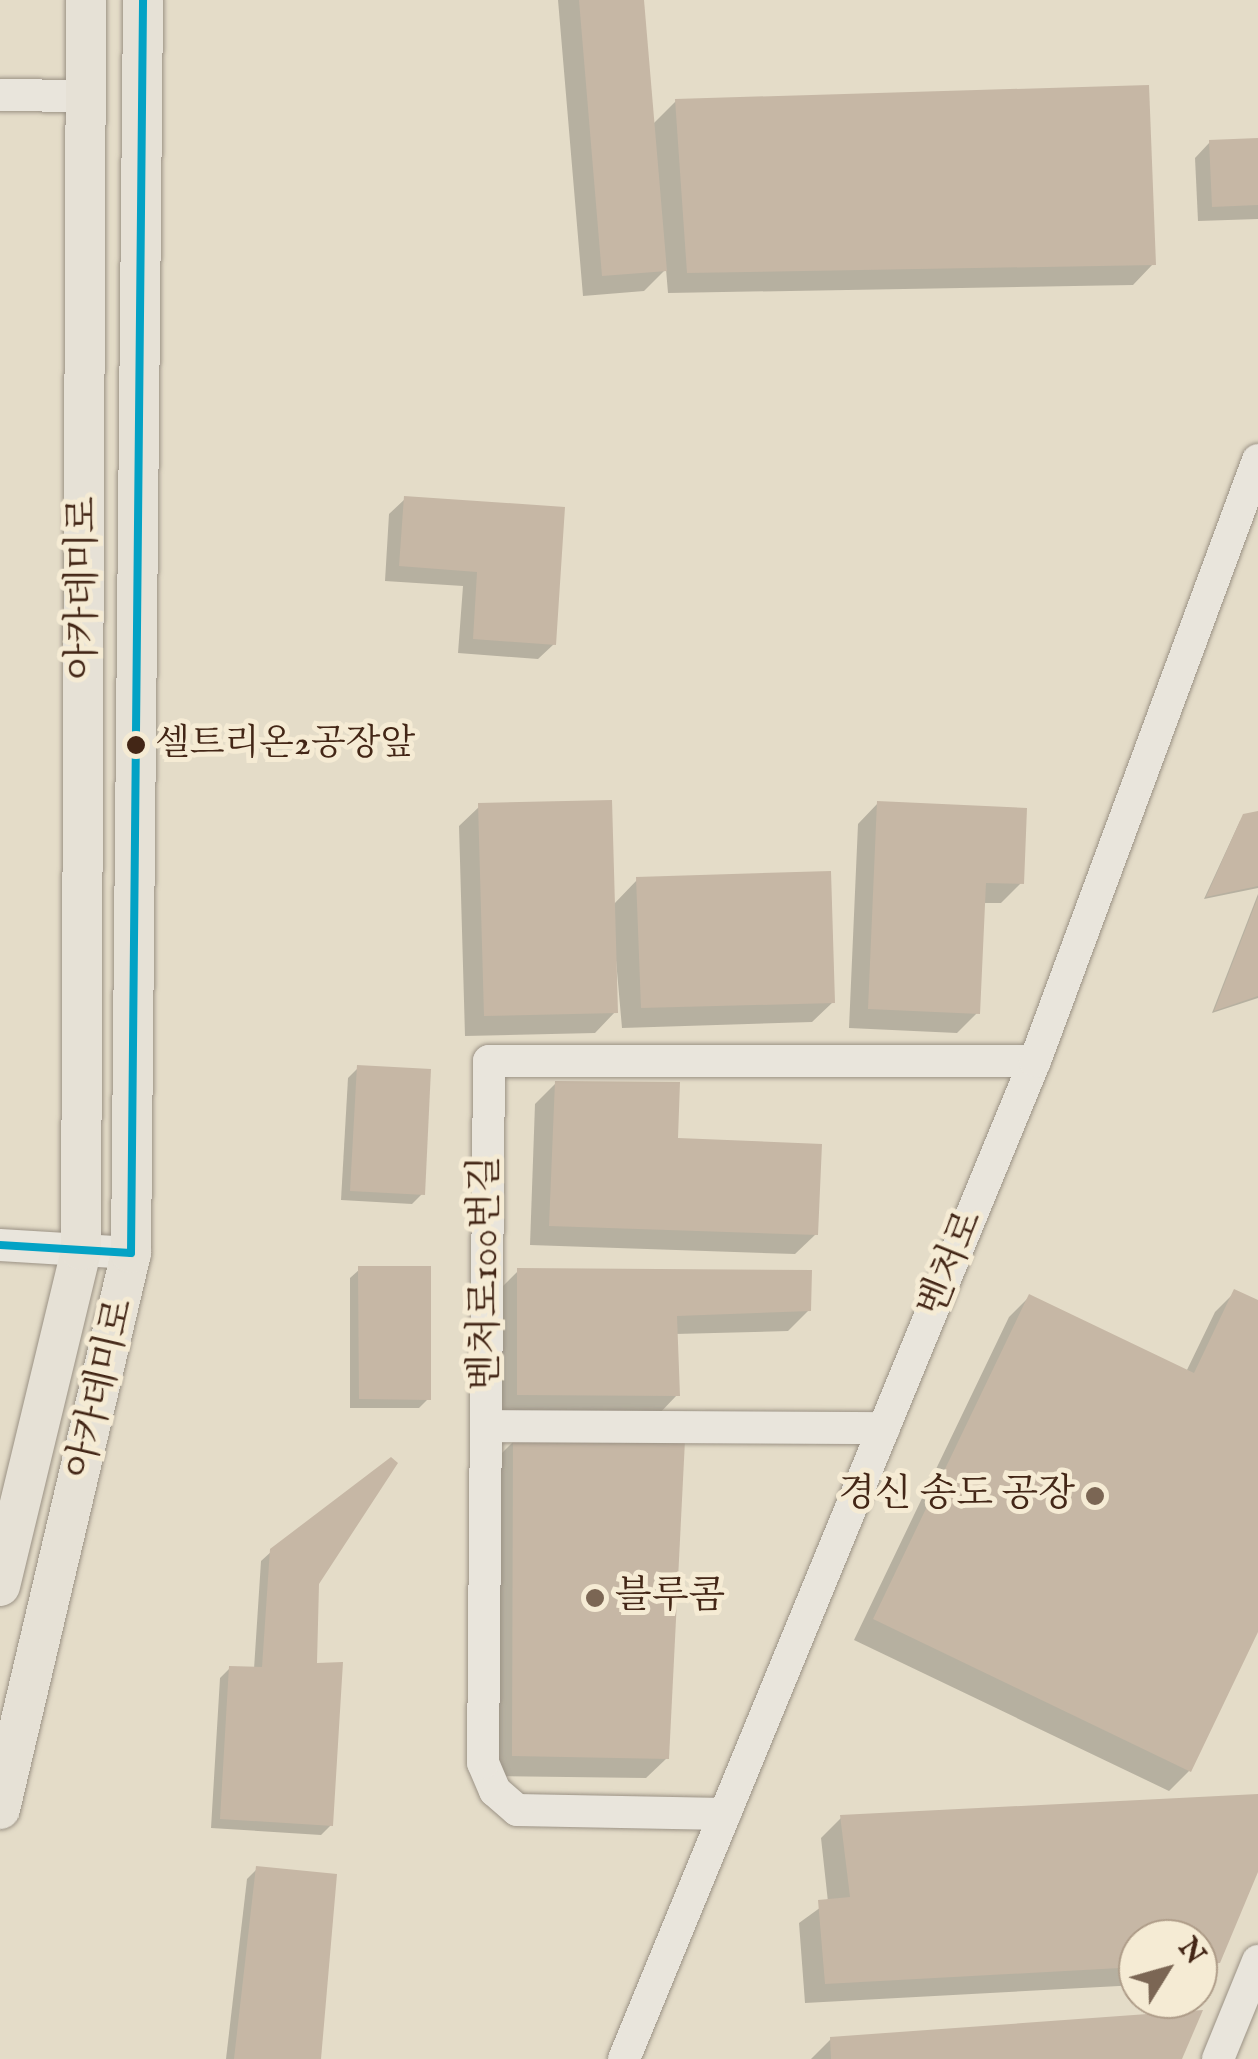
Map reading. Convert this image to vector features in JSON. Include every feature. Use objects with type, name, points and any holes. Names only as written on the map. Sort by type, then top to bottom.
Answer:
[{"type":"main road","name":"아카데미로","points":[[0,1586],[81,1250],[86,0]]},
{"type":"main road","name":"아카데미로","points":[[0,1809],[132,1252],[143,0]]},
{"type":"street","points":[[0,95],[87,96]]},
{"type":"street","name":"벤처로","points":[[624,2059],[1036,1061],[1258,460]]},
{"type":"street","name":"벤처로100번길","points":[[725,1814],[546,1816],[517,1810],[495,1791],[483,1763],[489,1061],[1036,1061]]},
{"type":"street","points":[[0,1244],[132,1252]]},
{"type":"street","points":[[486,1426],[884,1428]]},
{"type":"street","points":[[1218,2059],[1258,1961]]},
{"type":"building","points":[[579,0],[644,0],[667,271],[602,276]]},
{"type":"building","points":[[1149,85],[1156,265],[687,273],[675,99]]},
{"type":"building","points":[[1258,138],[1258,205],[1212,207],[1209,140]]},
{"type":"building","points":[[404,496],[565,507],[556,645],[473,639],[477,572],[399,566]]},
{"type":"building","points":[[612,800],[618,1013],[484,1016],[478,803]]},
{"type":"building","points":[[877,801],[1027,808],[1024,884],[986,883],[980,1014],[868,1009]]},
{"type":"building","points":[[1258,811],[1258,886],[1206,897],[1243,814]]},
{"type":"building","points":[[831,871],[835,1003],[641,1008],[636,877]]},
{"type":"building","points":[[1258,897],[1258,996],[1214,1011]]},
{"type":"building","points":[[357,1065],[431,1069],[425,1195],[350,1191]]},
{"type":"building","points":[[555,1081],[680,1082],[678,1138],[822,1144],[818,1235],[549,1226]]},
{"type":"building","points":[[358,1266],[431,1266],[431,1400],[359,1399]]},
{"type":"building","points":[[517,1268],[812,1270],[811,1311],[677,1316],[680,1396],[517,1395]]},
{"type":"building","name":"경신 송도 공장","points":[[1234,1289],[1258,1300],[1258,1632],[1191,1772],[873,1619],[1029,1294],[1194,1373]]},
{"type":"building","name":"블루콤","points":[[513,1439],[685,1440],[669,1759],[512,1756]]},
{"type":"building","points":[[391,1457],[398,1463],[319,1584],[317,1663],[343,1662],[333,1826],[220,1819],[229,1666],[262,1667],[270,1549]]},
{"type":"building","points":[[1258,1794],[1258,1872],[1220,1963],[1218,1919],[1118,1919],[1118,1968],[825,1984],[818,1900],[850,1897],[840,1815]]},
{"type":"building","points":[[256,1866],[337,1874],[321,2059],[234,2059]]},
{"type":"building","points":[[1118,2016],[1199,2019],[1182,2059],[831,2059],[830,2037]]},
{"type":"transit line","points":[[0,1245],[131,1253],[143,0]]},
{"type":"place","name":"셀트리온2공장앞","points":[[136,745]]},
{"type":"place","name":"경신 송도 공장","points":[[1095,1496]]},
{"type":"place","name":"블루콤","points":[[595,1598]]}]
